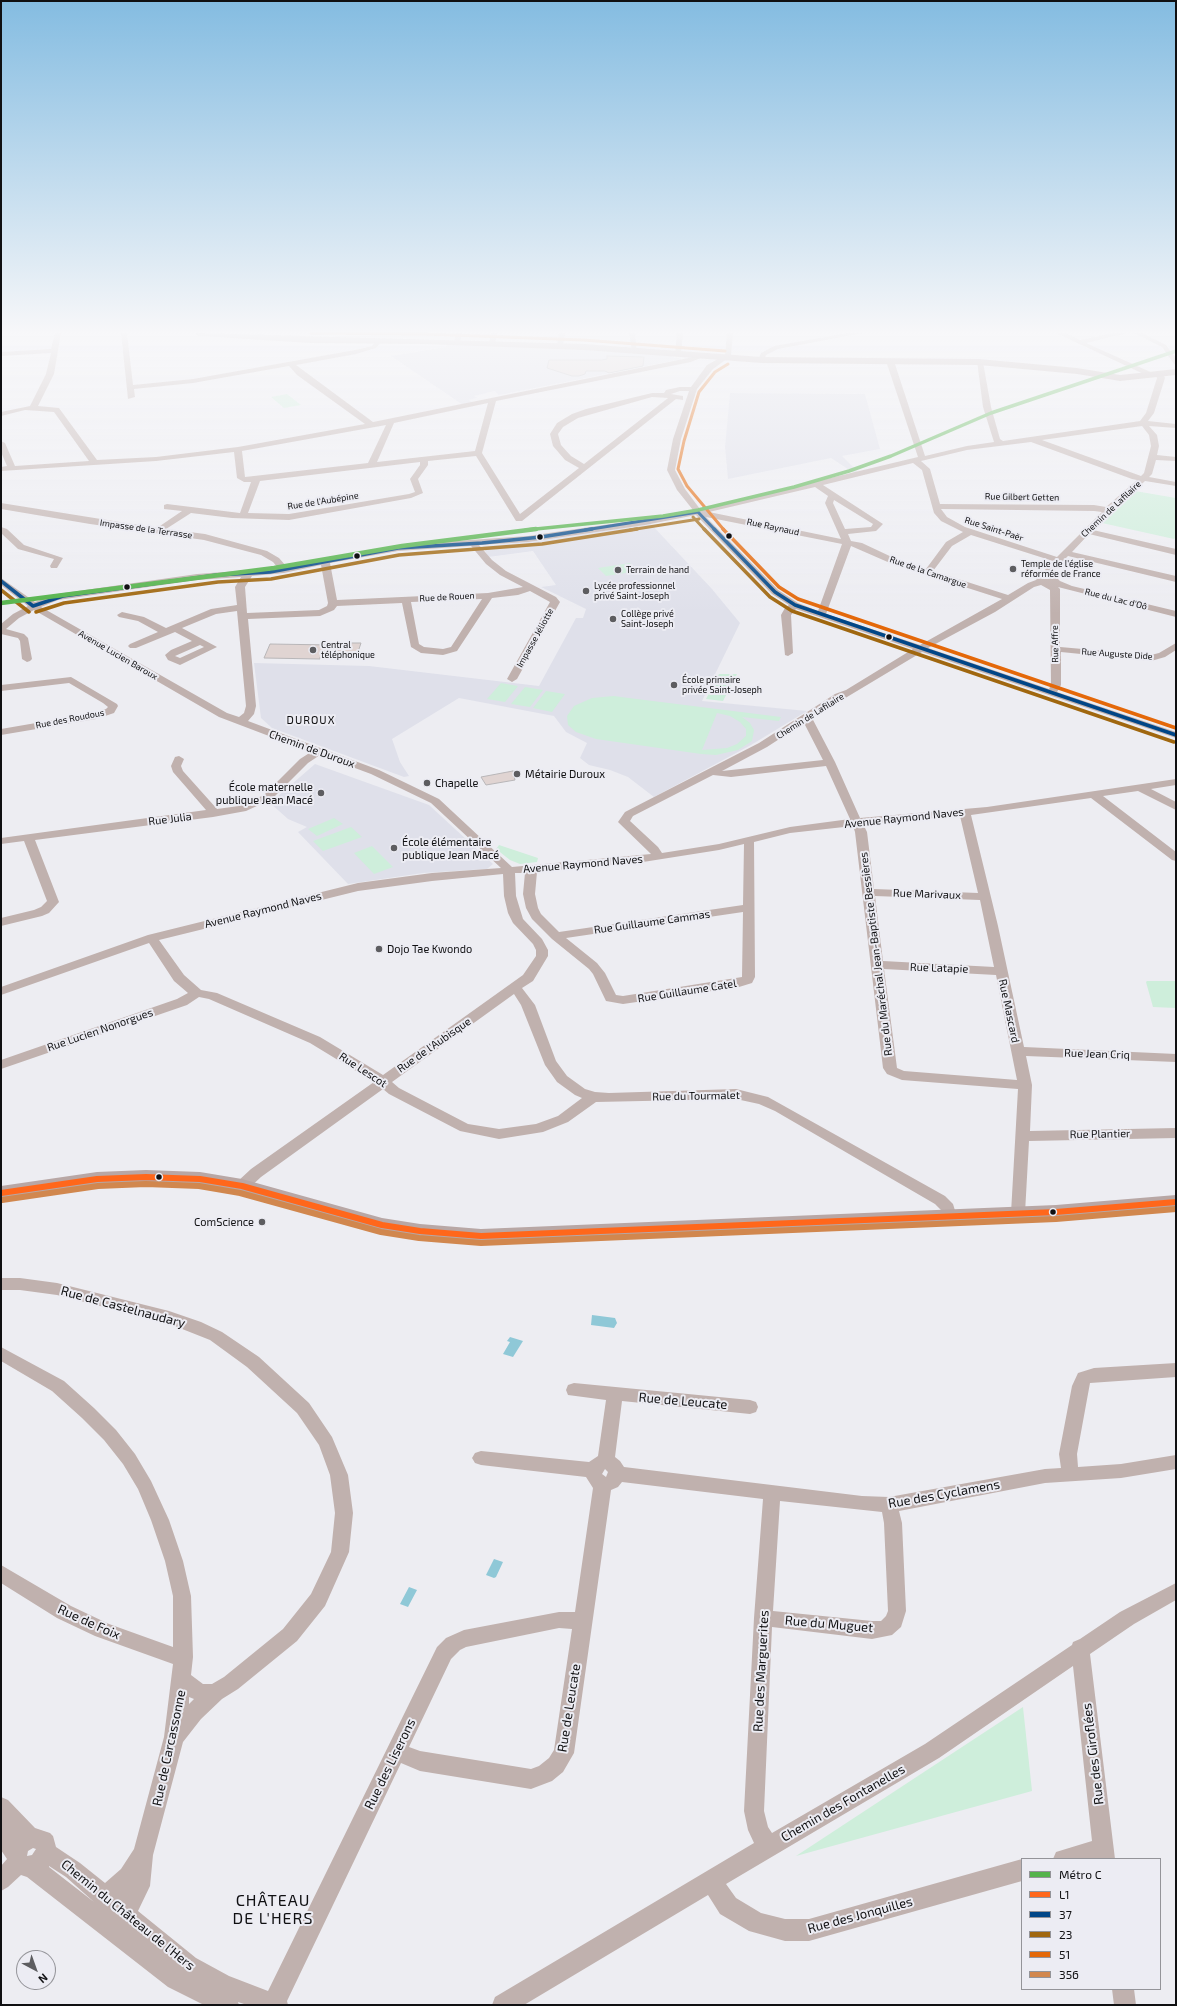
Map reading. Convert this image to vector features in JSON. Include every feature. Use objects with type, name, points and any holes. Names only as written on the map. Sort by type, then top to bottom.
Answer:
[{"type":"main road","points":[[1,1193],[70,1181],[122,1177],[200,1180],[242,1186],[382,1225],[468,1236],[950,1217],[1085,1210],[1176,1202]]},
{"type":"street","points":[[69,427],[94,462]]},
{"type":"street","points":[[1,469],[156,459],[238,449],[363,427]]},
{"type":"street","points":[[371,466],[389,427]]},
{"type":"street","points":[[485,427],[478,453],[519,519],[637,427]]},
{"type":"street","points":[[559,427],[554,434],[557,446],[568,458],[584,468]]},
{"type":"street","points":[[681,427],[671,470],[679,486],[698,512],[775,592],[795,605],[1051,694],[1176,735]]},
{"type":"street","name":"Rue Saint-Paër","points":[[911,427],[920,455],[919,460],[926,469],[937,511],[944,519],[970,532],[1055,564]]},
{"type":"street","points":[[992,427],[996,440],[1001,443]]},
{"type":"street","points":[[27,659],[26,640],[21,636],[1,630],[11,619],[33,606],[53,598],[217,575],[250,574],[284,570],[407,547],[474,544],[546,536],[698,512],[919,460],[1001,443],[1102,431],[1124,427]]},
{"type":"street","name":"Chemin de Lafilaire","points":[[658,857],[654,849],[624,822],[625,818],[633,811],[763,745],[806,719],[839,696],[850,692],[920,649],[1041,580],[1108,510],[1144,479],[1151,468],[1156,446],[1153,435],[1146,427]]},
{"type":"street","points":[[1031,439],[1144,479],[1176,484]]},
{"type":"street","points":[[1,443],[12,469]]},
{"type":"street","points":[[238,449],[241,478],[248,480],[478,453]]},
{"type":"street","points":[[1154,457],[1176,459]]},
{"type":"street","name":"Rue de l'Aubépine","points":[[167,507],[243,515],[289,517],[411,496],[420,491],[414,479],[424,465],[424,459]]},
{"type":"street","points":[[243,515],[256,480]]},
{"type":"street","points":[[816,484],[879,524],[873,529],[843,532]]},
{"type":"street","points":[[821,615],[847,542],[829,503],[832,495]]},
{"type":"street","name":"Impasse de la Terrasse","points":[[1,506],[90,521],[205,537],[256,550],[271,556],[284,570]]},
{"type":"street","name":"Rue Gilbert Getten","points":[[936,506],[1094,508],[1108,510]]},
{"type":"street","points":[[159,530],[191,510]]},
{"type":"street","name":"Rue Raynaud","points":[[698,512],[847,542]]},
{"type":"street","points":[[1,530],[21,547],[59,558],[54,566]]},
{"type":"street","points":[[1087,531],[1176,552]]},
{"type":"street","points":[[928,572],[949,544],[970,532]]},
{"type":"street","name":"Rue de la Camargue","points":[[847,542],[864,547],[893,561],[1010,599]]},
{"type":"street","name":"Impasse Jéliotte","points":[[474,544],[494,567],[530,588],[553,599],[555,602],[512,679]]},
{"type":"street","points":[[1066,553],[1176,579]]},
{"type":"street","points":[[132,646],[214,611],[320,613],[331,608],[333,603],[325,562]]},
{"type":"street","points":[[1041,580],[1054,584],[1055,564]]},
{"type":"street","points":[[240,722],[249,714],[251,706],[241,584],[250,574]]},
{"type":"street","name":"Avenue Lucien Baroux","points":[[1,581],[33,606],[218,712],[240,722]]},
{"type":"street","name":"Rue du Lac d'Oô","points":[[1054,584],[1176,614]]},
{"type":"street","name":"Rue Affre","points":[[1051,694],[1056,685],[1054,584]]},
{"type":"street","name":"Rue de Rouen","points":[[333,603],[488,596],[518,592],[530,588]]},
{"type":"street","name":"Rue de Rouen","points":[[406,599],[414,645],[422,650],[444,652],[454,649],[488,596]]},
{"type":"street","points":[[788,653],[786,615],[788,610],[795,605]]},
{"type":"street","points":[[122,614],[141,619],[200,641]]},
{"type":"street","name":"Rue Auguste Dide","points":[[1055,649],[1151,658],[1162,655],[1176,646]]},
{"type":"street","name":"Rue des Roudous","points":[[1,688],[71,680],[107,701],[112,706],[106,713],[96,716],[1,732]]},
{"type":"street","name":"Rue du Maréchal Jean-Baptiste Bessières","points":[[806,719],[810,722],[830,762],[861,832],[890,1068],[892,1071],[902,1075],[1025,1085]]},
{"type":"street","name":"Chemin de Duroux","points":[[240,722],[376,772],[435,801],[486,846],[509,871]]},
{"type":"street","name":"Rue Julia","points":[[1,841],[242,809],[261,801],[304,761],[318,751]]},
{"type":"street","points":[[179,759],[176,766],[178,772],[211,807],[213,814]]},
{"type":"street","points":[[712,771],[730,774],[830,762]]},
{"type":"street","name":"Avenue Raymond Naves","points":[[1,991],[152,938],[358,887],[432,877],[658,857],[719,847],[790,830],[1005,808],[1176,782]]},
{"type":"street","points":[[1139,787],[1176,807]]},
{"type":"street","points":[[1093,794],[1176,858]]},
{"type":"street","name":"Rue Mascard","points":[[965,812],[985,897],[1025,1085],[1024,1136],[1018,1213]]},
{"type":"street","points":[[1,922],[38,913],[50,906],[53,902],[29,838]]},
{"type":"street","name":"Rue Guillaume Catel","points":[[556,936],[593,966],[599,973],[608,995],[614,1000],[623,1000],[744,982],[749,977],[750,844],[747,840]]},
{"type":"street","points":[[531,868],[529,894],[532,908],[542,923],[556,936]]},
{"type":"street","name":"Rue de l'Aubisque","points":[[242,1186],[256,1173],[514,988],[534,970],[542,956],[542,950],[538,942],[518,920],[514,913],[510,896],[509,871]]},
{"type":"street","name":"Rue Marivaux","points":[[868,892],[985,897]]},
{"type":"street","name":"Rue Guillaume Cammas","points":[[556,936],[749,908]]},
{"type":"street","name":"Rue Lescot","points":[[152,938],[179,978],[197,993],[212,996],[315,1040],[394,1091],[456,1125],[488,1133],[528,1131],[550,1125],[568,1116],[593,1097]]},
{"type":"street","name":"Rue Latapie","points":[[878,965],[1000,971]]},
{"type":"street","name":"Rue du Tourmalet","points":[[514,988],[522,994],[528,1005],[550,1062],[555,1070],[570,1085],[593,1097],[736,1094],[763,1100],[780,1108],[940,1200],[948,1208],[950,1217]]},
{"type":"street","name":"Rue Lucien Nonorgues","points":[[1,1065],[182,1002],[197,993]]},
{"type":"street","name":"Rue Jean Criq","points":[[1018,1051],[1176,1058]]},
{"type":"street","name":"Rue Plantier","points":[[1024,1136],[1176,1133]]},
{"type":"street","name":"Rue de Castelnaudary","points":[[1,1284],[20,1284],[57,1289],[169,1317],[216,1336],[253,1362],[303,1408],[326,1442],[339,1475],[344,1513],[340,1552],[318,1600],[290,1635],[231,1683],[215,1693],[194,1712],[174,1737]]},
{"type":"street","name":"Rue de Carcassonne","points":[[1,1352],[58,1386],[88,1413],[115,1441],[145,1486],[174,1561],[182,1596],[182,1680],[174,1737],[144,1855],[139,1886],[131,1902],[123,1911],[102,1922]]},
{"type":"street","points":[[1070,1474],[1068,1454],[1080,1386],[1084,1378],[1094,1375],[1176,1370]]},
{"type":"street","name":"Rue de Leucate","points":[[574,1390],[750,1407]]},
{"type":"street","name":"Rue de Leucate","points":[[396,1752],[420,1761],[531,1779],[545,1774],[556,1765],[564,1754],[616,1395]]},
{"type":"street","name":"Rue des Cyclamens","points":[[481,1458],[862,1504],[888,1505],[1045,1476],[1121,1471],[1176,1462]]},
{"type":"street","name":"Rue des Marguerites","points":[[768,1847],[758,1830],[754,1811],[763,1618],[772,1493]]},
{"type":"street","name":"Rue du Muguet","points":[[763,1618],[872,1630],[885,1629],[894,1620],[897,1611],[893,1522],[888,1505]]},
{"type":"street","name":"Rue de Foix","points":[[1,1573],[64,1612],[102,1630],[160,1652],[183,1657]]},
{"type":"street","name":"Chemin des Fontanelles","points":[[503,2005],[932,1751],[1005,1703],[1080,1648],[1127,1618],[1176,1591]]},
{"type":"street","name":"Rue des Liserons","points":[[274,2004],[444,1653],[453,1644],[464,1639],[559,1620],[583,1621]]},
{"type":"street","name":"Rue des Giroflées","points":[[1080,1648],[1105,1853]]},
{"type":"street","points":[[182,1680],[190,1687],[201,1693],[215,1693]]},
{"type":"street","name":"Chemin du Château de l'Hers","points":[[1,1807],[31,1838],[39,1838],[46,1843],[46,1852],[73,1870],[106,1896],[188,1966],[223,1985],[274,2004]]},
{"type":"street","name":"Chemin du Château de l'Hers","points":[[1,1832],[22,1861],[57,1886],[176,1979],[228,2005]]},
{"type":"street","points":[[22,1861],[21,1844],[31,1838]]},
{"type":"street","points":[[1,1880],[22,1861],[42,1860],[46,1852]]},
{"type":"street","points":[[1070,1858],[1105,1853]]},
{"type":"street","name":"Rue de Carcassonne","points":[[106,1896],[128,1876],[144,1855]]},
{"type":"street","name":"Rue des Jonquilles","points":[[712,1882],[728,1906],[757,1923],[785,1930],[809,1930],[1021,1870]]},
{"type":"street","points":[[102,1922],[106,1896]]},
{"type":"street","points":[[1123,1990],[1125,2005]]},
{"type":"shaded area","points":[[727,427],[874,427],[880,449],[842,456],[858,472],[854,473],[831,458],[728,479],[725,447]]},
{"type":"shaded area","points":[[651,524],[712,589],[740,623],[702,701],[807,711],[751,745],[654,797],[628,777],[610,770],[589,765],[580,758],[587,743],[566,732],[554,716],[459,698],[392,739],[400,762],[409,776],[404,777],[272,728],[261,718],[254,663],[369,666],[539,686],[576,618],[583,618],[586,609],[541,587],[556,585],[533,551],[488,557],[483,546],[527,542]]},
{"type":"shaded area","name":"École élémentaire publique Jean Macé","points":[[315,764],[429,805],[493,864],[487,869],[423,873],[348,884],[298,832],[307,827],[288,819],[270,803]]},
{"type":"green space","points":[[1135,491],[1176,498],[1176,537],[1174,539],[1102,523]]},
{"type":"green space","name":"Terrain de hand","points":[[630,563],[638,571],[606,576],[598,568]]},
{"type":"green space","points":[[719,674],[737,674],[723,701],[706,699]]},
{"type":"green space","points":[[501,683],[518,686],[505,702],[487,699]]},
{"type":"green space","points":[[525,687],[543,690],[530,707],[511,704]]},
{"type":"green space","points":[[546,691],[565,694],[552,712],[533,708]]},
{"type":"green space","points":[[614,696],[781,717],[779,721],[742,717],[750,723],[754,730],[752,741],[738,750],[716,755],[701,754],[596,739],[576,732],[568,725],[567,716],[574,706],[592,698]],"holes":[[[717,713],[730,716],[740,722],[746,729],[746,736],[737,744],[727,748],[702,750]]]},
{"type":"green space","points":[[334,818],[343,824],[317,836],[308,829]]},
{"type":"green space","points":[[351,827],[362,837],[323,851],[313,841]]},
{"type":"green space","points":[[499,845],[538,858],[537,862],[520,864],[510,860],[496,849]]},
{"type":"green space","points":[[372,846],[393,867],[374,874],[354,853]]},
{"type":"green space","points":[[1147,981],[1176,981],[1176,1008],[1153,1007]]},
{"type":"green space","points":[[1023,1707],[1032,1791],[796,1856]]},
{"type":"water","points":[[592,1315],[615,1318],[617,1323],[614,1328],[591,1325]]},
{"type":"water","points":[[510,1337],[523,1341],[513,1357],[503,1354],[510,1342],[507,1341]]},
{"type":"water","points":[[494,1559],[503,1562],[496,1577],[494,1578],[486,1575]]},
{"type":"water","points":[[409,1587],[417,1590],[408,1607],[400,1604]]},
{"type":"building","name":"Central téléphonique","points":[[332,643],[361,643],[356,658],[264,658],[270,644],[331,645]]},
{"type":"building","points":[[513,771],[515,780],[486,785],[481,777]]},
{"type":"metro line","name":"C","points":[[1,603],[274,568],[402,546],[516,531],[663,516],[698,510],[794,487],[849,471],[891,456],[959,427]]},
{"type":"transit line","name":"51","points":[[688,427],[678,469],[687,486],[711,517],[779,587],[798,599],[1176,728]]},
{"type":"transit line","name":"37","points":[[698,512],[775,592],[795,605],[1176,735]]},
{"type":"transit line","name":"37","points":[[33,606],[63,596],[217,575],[270,572],[398,548],[482,543],[541,537],[698,512]]},
{"type":"transit line","name":"23","points":[[693,517],[770,597],[792,611],[1174,742]]},
{"type":"transit line","name":"23","points":[[36,612],[64,603],[218,582],[271,579],[399,555],[482,550],[542,544],[699,519]]},
{"type":"transit line","name":"37","points":[[1,581],[33,606]]},
{"type":"transit line","name":"23","points":[[1,590],[29,612]]},
{"type":"transit line","name":"L1","points":[[1,1193],[97,1179],[146,1177],[200,1179],[242,1186],[382,1225],[420,1231],[481,1236],[1056,1212],[1176,1202]]},
{"type":"transit line","name":"356","points":[[2,1200],[98,1186],[146,1184],[199,1186],[240,1193],[381,1232],[419,1238],[481,1243],[1056,1219],[1176,1209]]},
{"type":"place","name":"Temple de l'église réformée de France","points":[[1013,569]]},
{"type":"place","name":"Terrain de hand","points":[[618,570]]},
{"type":"place","name":"Lycée professionnel privé Saint-Joseph","points":[[586,591]]},
{"type":"place","name":"Collège privé Saint-Joseph","points":[[613,619]]},
{"type":"place","name":"Central téléphonique","points":[[313,650]]},
{"type":"place","name":"École primaire privée Saint-Joseph","points":[[674,685]]},
{"type":"place","name":"Métairie Duroux","points":[[517,774]]},
{"type":"place","name":"Chapelle","points":[[427,783]]},
{"type":"place","name":"École maternelle publique Jean Macé","points":[[321,793]]},
{"type":"place","name":"École élémentaire publique Jean Macé","points":[[394,848]]},
{"type":"place","name":"Dojo Tae Kwondo","points":[[379,949]]},
{"type":"place","name":"ComScience","points":[[262,1222]]},
{"type":"district","name":"DUROUX","points":[[311,720]]},
{"type":"district","name":"CHÂTEAU DE L'HERS","points":[[273,1910]]}]
